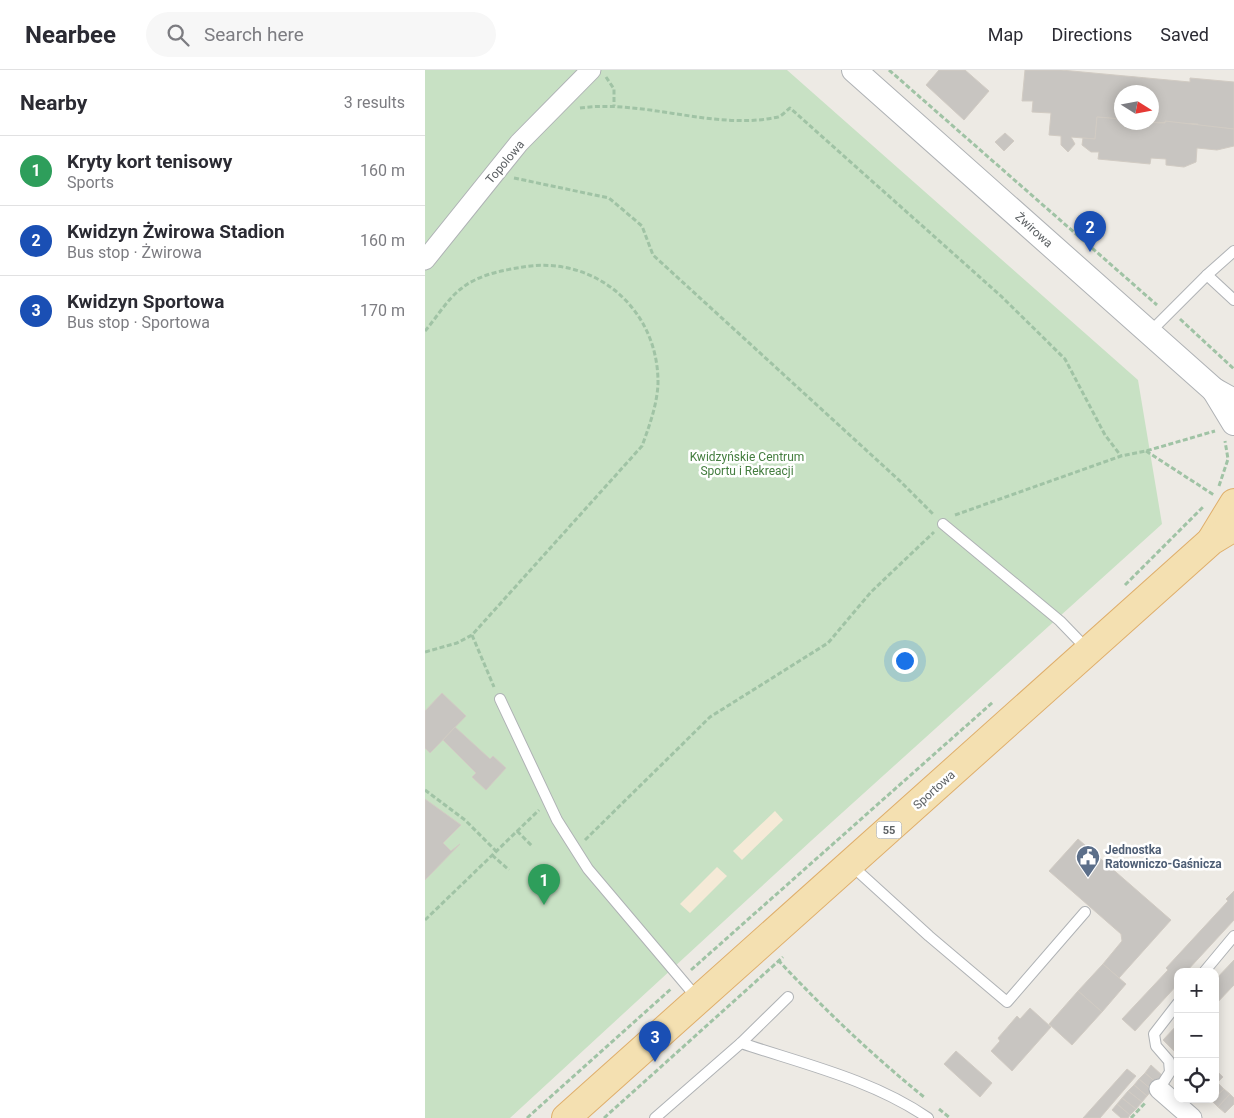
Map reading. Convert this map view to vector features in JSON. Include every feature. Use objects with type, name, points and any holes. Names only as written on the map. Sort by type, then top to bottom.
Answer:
[{"type":"main road","name":"Sportowa","points":[[567,1118],[1088,651],[1223,534],[1224,499]]},
{"type":"street","name":"Topolowa","points":[[425,260],[519,143],[591,70]]},
{"type":"street","name":"Żwirowa","points":[[854,70],[1149,333],[1224,396],[1226,430]]},
{"type":"street","points":[[1159,1089],[1192,1118]]},
{"type":"lane","points":[[1149,333],[1234,251]]},
{"type":"lane","points":[[1207,275],[1234,300]]},
{"type":"lane","points":[[943,524],[1060,621],[1088,651]]},
{"type":"lane","points":[[500,699],[549,801],[588,869],[699,1000]]},
{"type":"lane","points":[[850,865],[929,936],[1007,1002],[1085,912]]},
{"type":"lane","points":[[1207,968],[1234,936]]},
{"type":"lane","points":[[655,1118],[741,1043],[788,997]]},
{"type":"lane","points":[[1159,1089],[1170,1072],[1169,1061],[1156,1046],[1154,1034],[1174,1008]]},
{"type":"lane","points":[[741,1043],[862,1083],[907,1104],[928,1118]]},
{"type":"path","points":[[600,70],[614,89],[614,106]]},
{"type":"path","points":[[889,70],[1149,300],[1184,322],[1234,369]]},
{"type":"path","points":[[550,112],[597,105],[744,119],[780,116],[790,108],[1001,296],[1065,360],[1105,435],[1121,456]]},
{"type":"path","points":[[494,174],[609,198],[642,226],[653,255],[893,475],[943,524]]},
{"type":"path","points":[[425,331],[462,288],[490,275],[509,269],[551,266],[580,271],[605,282],[640,316],[655,360],[657,392],[649,428],[642,446],[472,635],[457,643],[425,652]]},
{"type":"path","points":[[576,849],[710,717],[828,644],[871,592],[953,516],[1121,456],[1226,430],[1228,459],[1224,499],[1119,591]]},
{"type":"path","points":[[1146,451],[1224,499]]},
{"type":"path","points":[[472,635],[500,699]]},
{"type":"path","points":[[527,1118],[999,698]]},
{"type":"path","points":[[425,790],[465,820],[496,851]]},
{"type":"path","points":[[425,920],[549,801]]},
{"type":"path","points":[[517,831],[532,846]]},
{"type":"path","points":[[492,855],[509,870]]},
{"type":"path","points":[[760,945],[878,1060],[929,1101]]},
{"type":"path","points":[[936,1106],[950,1118]]},
{"type":"green space","name":"Kwidzyńskie Centrum Sportu i Rekreacji","points":[[425,70],[787,70],[1138,380],[1162,524],[812,840],[510,1118],[425,1118]]},
{"type":"sand","points":[[775,811],[783,820],[742,860],[733,851]]},
{"type":"sand","points":[[717,867],[727,876],[690,913],[680,904]]},
{"type":"building","points":[[939,70],[965,70],[989,91],[964,120],[926,85]]},
{"type":"building","points":[[1025,70],[1061,70],[1190,82],[1190,78],[1234,82],[1234,129],[1198,126],[1198,124],[1159,122],[1159,85],[1114,85],[1114,118],[1097,117],[1095,139],[1071,137],[1075,144],[1068,152],[1061,145],[1061,136],[1049,135],[1051,113],[1032,112],[1033,101],[1022,101]]},
{"type":"building","points":[[1097,117],[1114,118],[1114,130],[1159,130],[1159,123],[1165,123],[1165,121],[1234,129],[1234,146],[1217,150],[1197,148],[1196,162],[1184,167],[1166,165],[1166,159],[1151,158],[1150,164],[1098,159],[1099,152],[1091,152],[1082,145],[1083,138],[1095,139]]},
{"type":"building","points":[[1005,133],[1014,141],[1004,151],[995,142]]},
{"type":"building","points":[[442,693],[466,716],[430,753],[425,748],[425,711]]},
{"type":"building","points":[[455,727],[490,759],[493,756],[506,768],[486,790],[472,777],[476,773],[443,740]]},
{"type":"building","points":[[425,799],[461,825],[443,843],[451,851],[460,844],[425,880]]},
{"type":"building","points":[[1078,839],[1171,920],[1119,978],[1103,964],[1122,941],[1121,934],[1049,871]]},
{"type":"building","points":[[1234,891],[1234,920],[1190,968],[1174,968],[1174,988],[1135,1031],[1122,1019],[1228,901],[1226,899]]},
{"type":"building","points":[[1234,960],[1234,985],[1219,1001],[1219,976]]},
{"type":"building","points":[[1103,964],[1126,984],[1102,1012],[1078,991]]},
{"type":"building","points":[[1078,991],[1102,1012],[1072,1045],[1049,1024]]},
{"type":"building","points":[[1030,1008],[1051,1027],[1012,1071],[991,1051],[1000,1041],[998,1038],[1017,1016],[1020,1019]]},
{"type":"building","points":[[1174,1028],[1174,1051],[1163,1040]]},
{"type":"building","points":[[956,1051],[992,1083],[980,1097],[944,1064]]},
{"type":"building","points":[[1151,1065],[1164,1077],[1158,1084],[1145,1073]]},
{"type":"building","points":[[1127,1069],[1136,1076],[1100,1118],[1083,1118]]},
{"type":"building","points":[[1145,1073],[1158,1084],[1152,1090],[1139,1079]]},
{"type":"building","points":[[1219,1073],[1223,1077],[1219,1081]]},
{"type":"building","points":[[1139,1079],[1152,1090],[1147,1096],[1134,1085]]},
{"type":"building","points":[[1219,1084],[1224,1089],[1219,1093]]},
{"type":"building","points":[[1134,1085],[1147,1096],[1142,1102],[1128,1091]]},
{"type":"building","points":[[1224,1089],[1230,1094],[1218,1107],[1214,1103],[1219,1103],[1219,1094]]},
{"type":"building","points":[[1128,1091],[1142,1102],[1136,1109],[1122,1098]]},
{"type":"building","points":[[1230,1094],[1234,1098],[1234,1104],[1225,1113],[1218,1107]]},
{"type":"building","points":[[1122,1098],[1136,1109],[1130,1115],[1117,1104]]},
{"type":"building","points":[[1117,1104],[1130,1115],[1128,1118],[1121,1118],[1112,1110]]},
{"type":"place","name":"Kwidzyn Żwirowa Stadion","points":[[1090,252]]},
{"type":"place","name":"Jednostka Ratowniczo-Gaśnicza","points":[[1088,878]]},
{"type":"place","name":"Kryty kort tenisowy","points":[[544,905]]},
{"type":"place","name":"Kwidzyn Sportowa","points":[[655,1062]]}]
